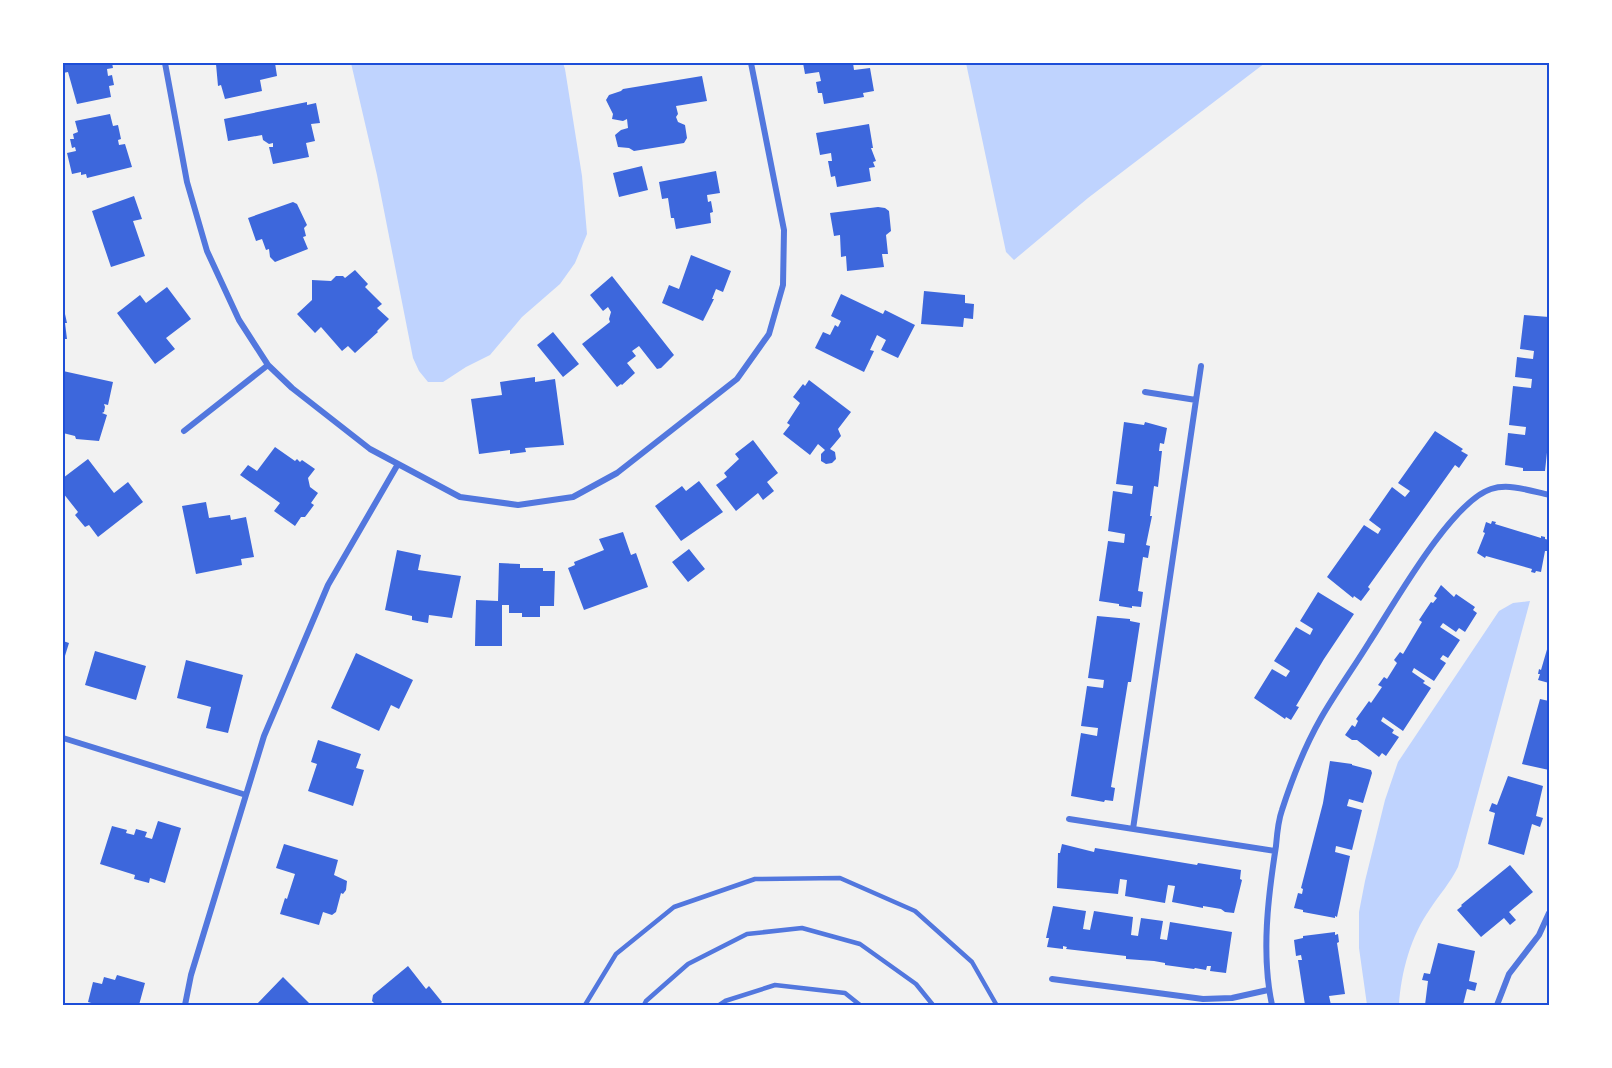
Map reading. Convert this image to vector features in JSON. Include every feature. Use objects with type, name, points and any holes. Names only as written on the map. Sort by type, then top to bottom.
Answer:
[{"type":"street","points":[[165,63],[188,182],[207,251],[239,320],[268,365],[292,388],[370,449],[460,497],[518,505],[573,497],[617,473],[736,379],[769,334],[783,285],[784,230],[751,63]]},
{"type":"street","points":[[184,431],[268,365]]},
{"type":"street","points":[[1133,829],[1201,366]]},
{"type":"street","points":[[1145,392],[1196,400]]},
{"type":"street","points":[[185,1005],[191,975],[264,736],[328,585],[398,464]]},
{"type":"street","points":[[1272,1005],[1268,990],[1267,927],[1281,812],[1321,719],[1416,569],[1464,506],[1490,489],[1512,487],[1549,495]]},
{"type":"street","points":[[63,738],[246,795]]},
{"type":"street","points":[[1069,819],[1275,851]]},
{"type":"street","points":[[1497,1005],[1509,974],[1539,935],[1549,913]]},
{"type":"street","points":[[1052,979],[1203,999],[1232,998],[1268,990]]},
{"type":"lane","points":[[585,1005],[616,954],[674,907],[755,879],[840,878],[915,911],[972,962],[996,1004],[994,1005]]},
{"type":"lane","points":[[644,1005],[688,964],[747,934],[802,928],[860,944],[916,984],[933,1005]]},
{"type":"lane","points":[[719,1005],[775,985],[845,993],[860,1005]]},
{"type":"water","points":[[351,63],[563,63],[565,69],[582,176],[587,234],[575,263],[560,284],[522,317],[490,355],[443,382],[428,382],[419,371],[413,358],[377,175]]},
{"type":"water","points":[[966,63],[1265,63],[1088,198],[1014,260],[1006,252]]},
{"type":"water","points":[[1530,601],[1458,867],[1417,931],[1405,967],[1399,1005],[1367,1005],[1359,948],[1359,912],[1385,800],[1398,762],[1499,611],[1513,603]]},
{"type":"building","points":[[63,63],[112,63],[113,68],[107,69],[108,76],[112,75],[114,85],[109,86],[111,97],[77,104],[68,72],[63,73]]},
{"type":"building","points":[[210,63],[275,63],[277,76],[260,80],[262,91],[225,99],[221,85],[218,86],[216,64],[210,65]]},
{"type":"building","points":[[803,63],[853,63],[854,70],[870,68],[874,91],[863,93],[864,97],[824,104],[822,93],[818,93],[816,82],[821,81],[819,72],[805,74]]},
{"type":"building","points":[[702,76],[707,101],[676,106],[678,122],[685,125],[687,138],[684,143],[634,151],[618,147],[615,135],[628,128],[627,119],[623,121],[612,119],[613,114],[606,100],[609,95],[623,89]]},
{"type":"building","points":[[307,102],[307,105],[316,103],[320,123],[311,124],[315,141],[306,143],[309,157],[273,164],[269,147],[273,147],[273,143],[269,144],[263,140],[262,135],[228,141],[224,119]]},
{"type":"building","points":[[110,114],[113,126],[118,125],[121,139],[118,140],[119,145],[125,144],[132,167],[87,178],[86,174],[81,175],[81,172],[72,174],[67,153],[76,151],[75,147],[72,148],[70,139],[74,139],[73,134],[78,132],[75,121]]},
{"type":"building","points":[[869,124],[873,148],[871,148],[876,161],[873,162],[875,167],[869,168],[871,181],[837,187],[835,176],[831,177],[828,161],[832,161],[831,153],[820,155],[816,133]]},
{"type":"building","points":[[642,166],[648,190],[619,197],[613,173]]},
{"type":"building","points":[[716,171],[720,193],[707,195],[713,212],[710,213],[711,223],[676,229],[674,218],[671,218],[668,198],[662,199],[659,182]]},
{"type":"building","points":[[134,196],[142,219],[133,221],[145,256],[111,267],[92,211]]},
{"type":"building","points":[[293,202],[297,204],[307,225],[304,228],[306,236],[303,237],[308,249],[275,262],[270,257],[269,249],[266,250],[262,239],[256,241],[248,218]]},
{"type":"building","points":[[878,207],[889,211],[891,231],[886,235],[888,254],[882,254],[884,267],[847,271],[846,256],[841,257],[840,235],[834,236],[830,213]]},
{"type":"building","points":[[691,255],[731,271],[723,292],[716,289],[712,299],[714,299],[703,321],[662,303],[669,285],[679,289]]},
{"type":"building","points":[[355,270],[368,284],[365,287],[382,304],[377,308],[389,319],[355,353],[348,346],[342,351],[321,327],[315,333],[297,314],[312,300],[312,280],[331,281],[336,276],[345,278]]},
{"type":"building","points":[[612,276],[674,355],[657,369],[639,346],[632,351],[636,356],[627,363],[635,373],[617,387],[582,344],[610,322],[611,312],[608,307],[603,311],[590,295]]},
{"type":"building","points":[[167,287],[191,319],[166,338],[175,349],[155,364],[117,313],[140,295],[146,303]]},
{"type":"building","points":[[924,291],[965,295],[965,303],[974,304],[973,319],[964,318],[963,327],[921,324]]},
{"type":"building","points":[[841,294],[883,314],[885,310],[915,325],[898,358],[881,350],[886,340],[877,335],[870,350],[874,351],[864,372],[815,348],[823,332],[830,335],[835,325],[838,327],[841,321],[831,316]]},
{"type":"building","points":[[63,305],[67,323],[65,323],[67,339],[63,339]]},
{"type":"building","points":[[1524,315],[1549,317],[1549,434],[1545,471],[1523,471],[1523,468],[1505,465],[1508,433],[1525,435],[1526,427],[1509,425],[1513,386],[1531,388],[1532,379],[1515,377],[1517,357],[1533,359],[1534,351],[1520,349]]},
{"type":"building","points":[[553,332],[579,364],[563,377],[537,345]]},
{"type":"building","points":[[63,371],[113,382],[108,405],[104,404],[102,413],[107,415],[99,441],[76,439],[75,436],[63,433]]},
{"type":"building","points":[[535,377],[535,382],[555,379],[564,445],[525,448],[526,452],[510,454],[510,450],[479,454],[471,399],[502,395],[500,382]]},
{"type":"building","points":[[809,380],[851,412],[838,429],[841,436],[830,449],[835,452],[836,459],[832,463],[826,464],[821,461],[821,454],[825,450],[818,444],[810,455],[783,434],[790,425],[787,423],[800,403],[793,397]]},
{"type":"building","points":[[1124,422],[1144,425],[1145,422],[1167,428],[1164,444],[1160,443],[1159,451],[1162,451],[1158,487],[1154,486],[1150,516],[1152,516],[1146,545],[1150,546],[1148,558],[1143,557],[1138,591],[1143,592],[1141,607],[1132,606],[1132,608],[1099,601],[1108,541],[1124,543],[1125,534],[1108,531],[1113,491],[1132,494],[1133,486],[1116,484]]},
{"type":"building","points":[[1435,431],[1463,449],[1461,451],[1468,455],[1459,468],[1455,465],[1368,587],[1370,589],[1361,601],[1354,596],[1353,598],[1327,577],[1364,525],[1378,534],[1381,529],[1369,520],[1392,487],[1405,497],[1410,491],[1398,483]]},
{"type":"building","points":[[753,440],[778,473],[767,482],[774,491],[763,500],[758,493],[736,511],[716,485],[727,477],[724,473],[739,459],[735,454]]},
{"type":"building","points":[[275,447],[295,461],[302,460],[315,469],[308,478],[310,487],[318,493],[311,503],[314,505],[295,526],[274,511],[280,503],[240,475],[248,465],[257,471]]},
{"type":"building","points":[[88,459],[114,493],[128,482],[143,502],[98,537],[89,525],[85,527],[75,515],[78,512],[63,493],[63,478]]},
{"type":"building","points":[[699,481],[723,512],[681,541],[655,506],[682,486],[686,491]]},
{"type":"building","points":[[206,502],[209,518],[230,515],[231,520],[246,517],[254,557],[241,559],[242,565],[196,574],[182,506]]},
{"type":"building","points":[[1492,521],[1496,522],[1495,524],[1549,540],[1541,572],[1531,572],[1532,569],[1486,556],[1485,558],[1477,553],[1485,533],[1483,532],[1486,522],[1491,524]]},
{"type":"building","points":[[623,532],[631,555],[636,553],[648,587],[584,610],[568,568],[575,565],[574,562],[604,550],[599,539]]},
{"type":"building","points":[[689,549],[705,569],[688,582],[672,562]]},
{"type":"building","points":[[397,550],[421,555],[418,570],[461,576],[452,618],[429,615],[428,623],[412,620],[412,616],[385,610]]},
{"type":"building","points":[[499,563],[520,564],[520,568],[543,568],[543,571],[555,571],[554,606],[540,606],[540,617],[522,617],[522,613],[509,613],[509,605],[502,605],[502,646],[475,646],[476,600],[498,601]]},
{"type":"building","points":[[1441,585],[1454,597],[1456,594],[1475,607],[1473,610],[1477,613],[1465,632],[1459,628],[1456,632],[1443,623],[1440,627],[1460,640],[1448,658],[1443,655],[1440,659],[1446,663],[1434,681],[1414,668],[1412,672],[1431,688],[1403,731],[1383,717],[1381,721],[1394,730],[1392,733],[1399,737],[1386,756],[1382,753],[1379,757],[1357,740],[1352,740],[1345,735],[1352,725],[1355,727],[1358,721],[1356,719],[1382,687],[1378,685],[1384,677],[1387,679],[1397,663],[1394,660],[1400,652],[1403,654],[1422,622],[1419,620],[1431,602],[1433,603],[1437,598],[1434,596]]},
{"type":"building","points":[[1318,592],[1354,614],[1296,706],[1299,707],[1291,720],[1286,717],[1285,719],[1254,698],[1272,669],[1286,677],[1290,671],[1274,661],[1296,627],[1310,635],[1313,629],[1300,621]]},
{"type":"building","points":[[1097,616],[1130,619],[1130,621],[1140,623],[1111,787],[1115,788],[1113,801],[1105,800],[1104,802],[1071,796],[1081,733],[1097,736],[1098,728],[1081,726],[1087,686],[1103,688],[1104,680],[1088,678]]},
{"type":"building","points":[[63,641],[69,643],[64,659],[63,659]]},
{"type":"building","points":[[1548,646],[1549,683],[1538,680],[1539,669],[1541,670]]},
{"type":"building","points":[[95,651],[146,666],[136,700],[85,685]]},
{"type":"building","points":[[356,653],[413,680],[399,709],[391,705],[379,731],[331,708]]},
{"type":"building","points":[[186,660],[243,675],[228,733],[206,728],[211,707],[177,698]]},
{"type":"building","points":[[1540,699],[1549,701],[1549,770],[1522,764]]},
{"type":"building","points":[[318,740],[361,754],[356,768],[364,770],[353,806],[308,791],[317,764],[311,762]]},
{"type":"building","points":[[1330,761],[1352,764],[1371,770],[1372,773],[1363,803],[1349,799],[1347,806],[1362,810],[1352,850],[1336,846],[1335,852],[1350,856],[1335,918],[1294,908],[1298,893],[1302,894],[1303,889],[1301,888],[1323,803]]},
{"type":"building","points":[[1508,776],[1543,786],[1536,816],[1543,818],[1540,827],[1532,824],[1524,855],[1488,844],[1495,813],[1489,811],[1492,803],[1497,805]]},
{"type":"building","points":[[158,821],[181,828],[165,883],[150,878],[149,883],[134,879],[135,875],[100,864],[112,826],[127,830],[126,833],[134,835],[136,829],[147,832],[145,837],[152,839]]},
{"type":"building","points":[[284,844],[338,860],[334,875],[347,881],[346,890],[343,894],[341,893],[336,912],[332,915],[323,912],[319,925],[280,914],[295,874],[276,868]]},
{"type":"building","points":[[1062,844],[1094,852],[1095,848],[1241,870],[1240,879],[1242,880],[1234,913],[1172,902],[1175,886],[1168,885],[1165,903],[1125,896],[1127,880],[1120,879],[1118,894],[1057,888],[1058,853],[1060,853]]},
{"type":"building","points":[[1510,865],[1533,892],[1509,912],[1516,920],[1510,925],[1504,918],[1481,937],[1457,910]]},
{"type":"building","points":[[1053,906],[1086,911],[1083,929],[1090,930],[1094,911],[1133,917],[1131,935],[1138,936],[1141,918],[1163,921],[1160,939],[1167,940],[1170,922],[1232,932],[1226,973],[1210,971],[1211,966],[1207,966],[1206,970],[1194,969],[1154,961],[1126,959],[1126,956],[1066,949],[1067,947],[1063,946],[1063,949],[1047,947],[1049,938],[1046,938]]},
{"type":"building","points":[[1335,932],[1335,935],[1338,934],[1339,942],[1337,943],[1345,994],[1329,996],[1331,1005],[1305,1005],[1298,960],[1302,960],[1301,955],[1296,956],[1294,940],[1303,938],[1303,936]]},
{"type":"building","points":[[1438,943],[1475,951],[1469,981],[1477,983],[1475,991],[1467,989],[1463,1005],[1425,1005],[1428,981],[1422,980],[1424,973],[1430,974]]},
{"type":"building","points":[[408,966],[426,989],[429,986],[442,1002],[439,1005],[375,1004],[372,1001],[373,995]]},
{"type":"building","points":[[117,975],[145,983],[139,1005],[98,1005],[88,1002],[93,982],[102,984],[104,977],[115,980]]},
{"type":"building","points":[[283,977],[311,1005],[256,1005]]}]
